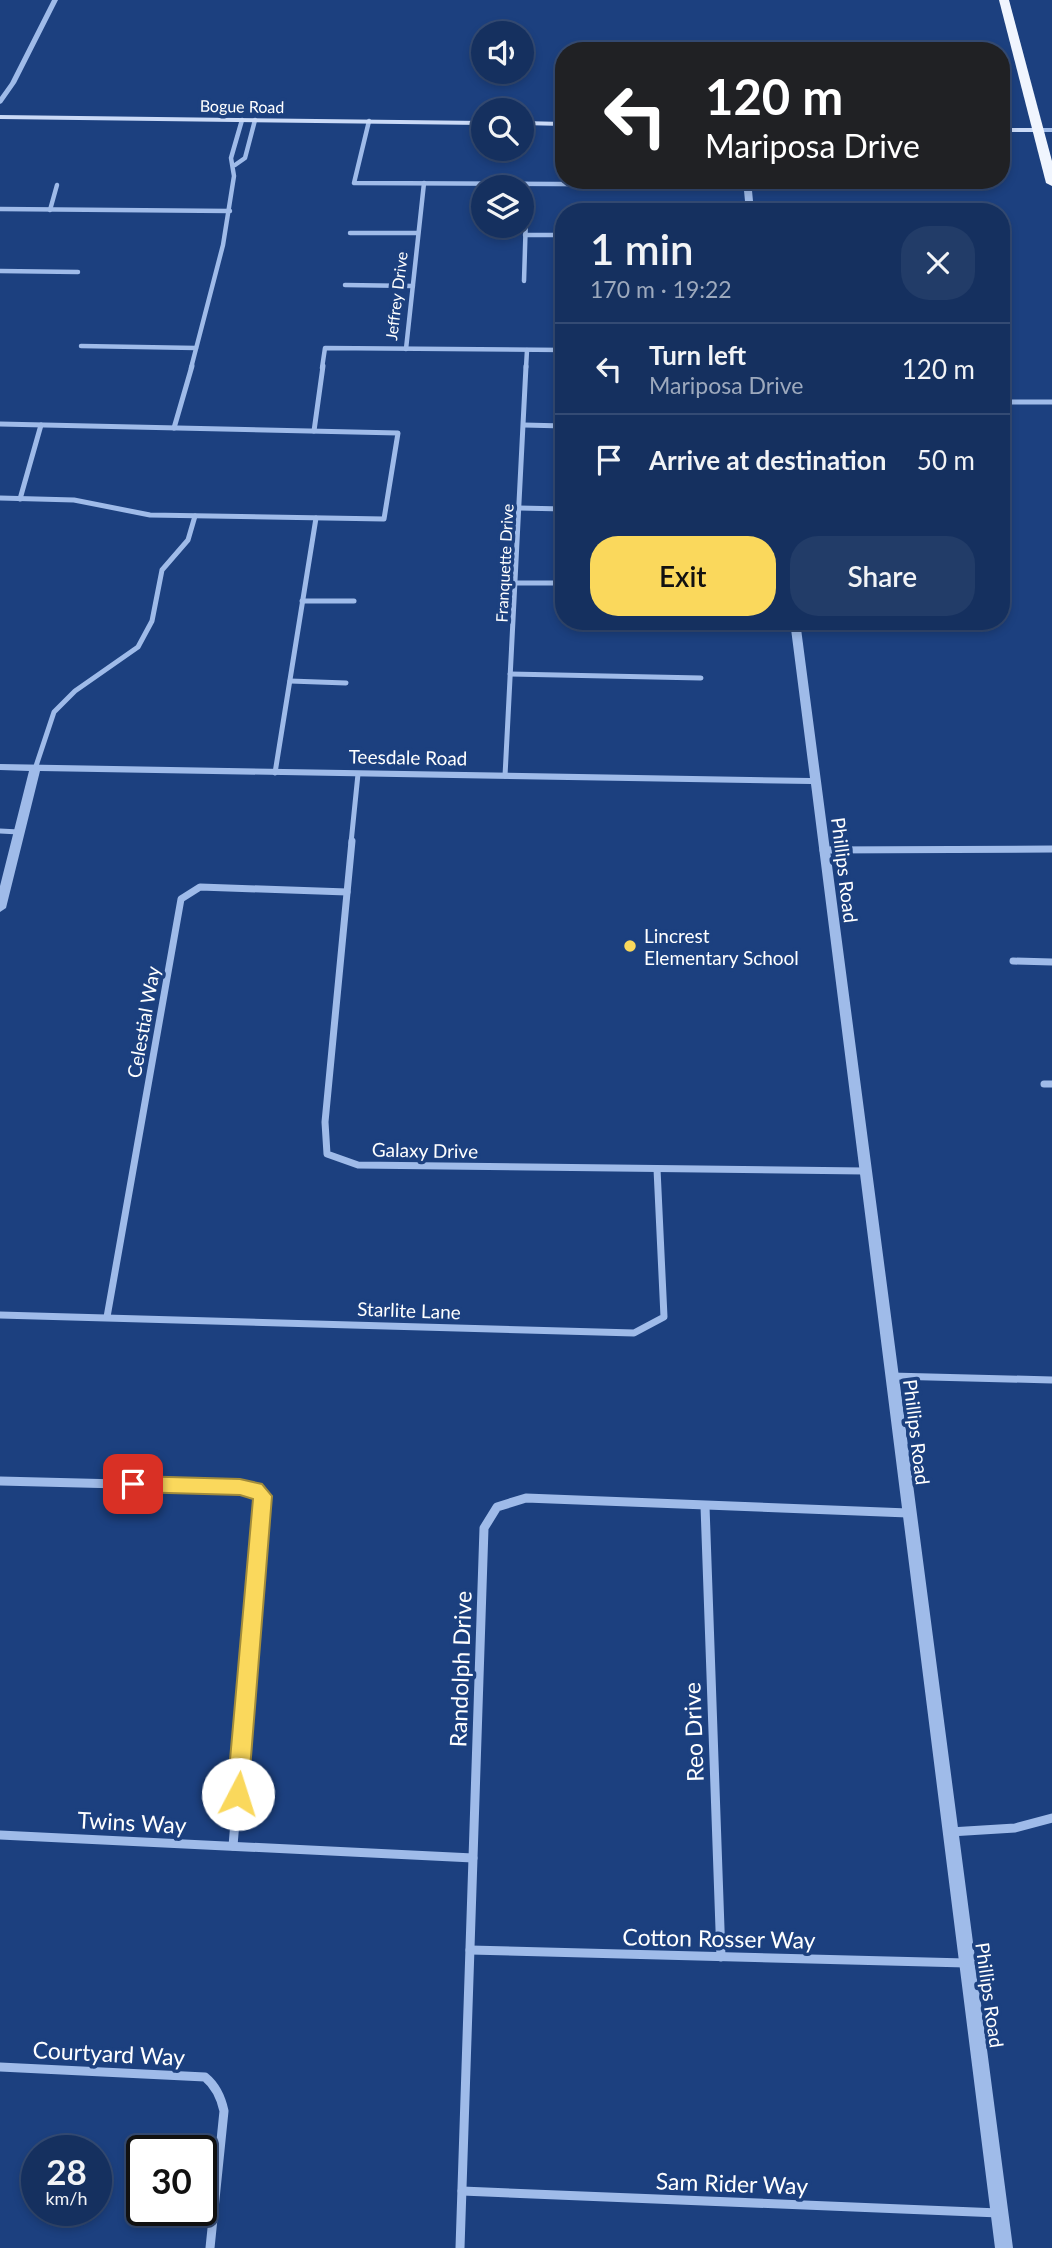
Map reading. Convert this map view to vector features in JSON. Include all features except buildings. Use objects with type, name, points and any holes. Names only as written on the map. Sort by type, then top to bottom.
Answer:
[{"type":"highway","points":[[1004,0],[1052,183]]},
{"type":"main road","name":"Bogue Road","points":[[0,117],[471,123]]},
{"type":"main road","points":[[534,123],[555,124]]},
{"type":"main road","points":[[1010,130],[1037,130]]},
{"type":"street","points":[[0,102],[13,83],[55,0]]},
{"type":"street","points":[[174,428],[230,211],[235,165],[231,158],[242,120]]},
{"type":"street","points":[[235,165],[245,158],[255,120]]},
{"type":"street","points":[[369,121],[354,183],[471,183]]},
{"type":"street","points":[[1037,130],[1052,130]]},
{"type":"street","name":"Jeffrey Drive","points":[[314,431],[325,348],[406,349],[424,183]]},
{"type":"street","points":[[534,184],[555,184]]},
{"type":"street","points":[[50,210],[57,186]]},
{"type":"street","points":[[0,209],[230,211]]},
{"type":"street","points":[[350,233],[418,233]]},
{"type":"street","points":[[534,235],[555,235]]},
{"type":"street","points":[[524,281],[525,238]]},
{"type":"street","points":[[0,271],[78,272]]},
{"type":"street","points":[[345,285],[413,286]]},
{"type":"street","points":[[81,346],[196,348]]},
{"type":"street","points":[[406,349],[555,350]]},
{"type":"street","name":"Franquette Drive","points":[[505,776],[527,350]]},
{"type":"street","points":[[1010,402],[1052,402]]},
{"type":"street","points":[[0,424],[398,433],[384,519],[150,515],[74,499],[0,498]]},
{"type":"street","points":[[20,499],[41,425]]},
{"type":"street","points":[[524,425],[555,426]]},
{"type":"street","points":[[519,508],[555,509]]},
{"type":"street","points":[[0,908],[34,769],[54,712],[75,691],[138,647],[152,621],[162,570],[188,541],[195,516]]},
{"type":"street","points":[[275,773],[316,518]]},
{"type":"street","points":[[515,583],[555,583]]},
{"type":"street","points":[[302,601],[354,601]]},
{"type":"street","name":"Phillips Road","points":[[797,630],[890,1376],[1004,2248]]},
{"type":"street","points":[[510,674],[701,678]]},
{"type":"street","points":[[289,681],[346,683]]},
{"type":"street","name":"Teesdale Road","points":[[0,767],[814,781]]},
{"type":"street","name":"Galaxy Drive","points":[[358,774],[325,1122],[327,1154],[358,1165],[864,1171]]},
{"type":"street","points":[[0,831],[19,831]]},
{"type":"street","points":[[823,850],[1052,849]]},
{"type":"street","name":"Celestial Way","points":[[107,1317],[181,899],[200,887],[347,892]]},
{"type":"street","points":[[1013,961],[1052,962]]},
{"type":"street","name":"Starlite Lane","points":[[0,1315],[634,1333],[664,1317],[657,1169]]},
{"type":"street","points":[[890,1376],[1052,1380]]},
{"type":"street","points":[[0,1481],[240,1487],[255,1490],[262,1496],[233,1846]]},
{"type":"street","name":"Randolph Drive","points":[[460,2248],[484,1528],[497,1507],[526,1498],[908,1513]]},
{"type":"street","name":"Reo Drive","points":[[705,1506],[721,1957]]},
{"type":"street","points":[[950,1832],[1007,1827],[1043,1822],[1052,1818]]},
{"type":"street","name":"Twins Way","points":[[0,1835],[473,1858]]},
{"type":"street","name":"Cotton Rosser Way","points":[[470,1950],[967,1963]]},
{"type":"street","name":"Courtyard Way","points":[[0,2067],[205,2077],[214,2084],[221,2095],[224,2111],[210,2248]]},
{"type":"street","name":"Sam Rider Way","points":[[462,2191],[1000,2213]]},
{"type":"place","name":"Lincrest Elementary School","points":[[630,946]]},
{"type":"route","points":[[133,1484],[240,1487],[255,1490],[262,1496],[264,1507],[238,1794]]}]
